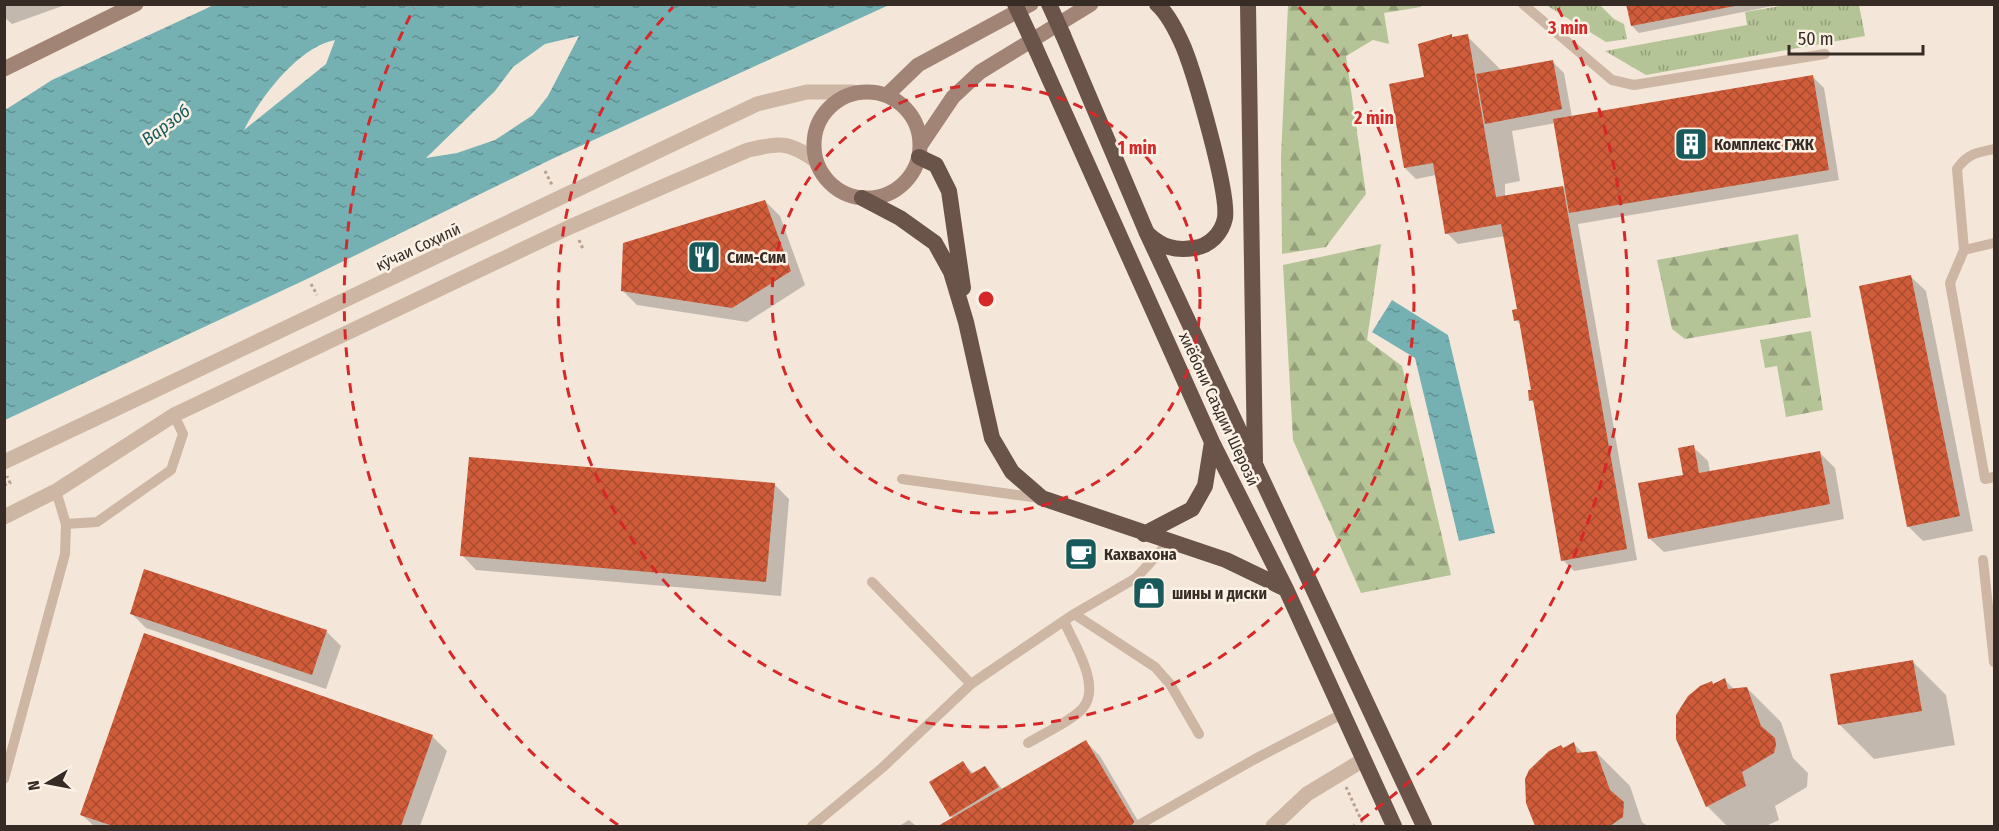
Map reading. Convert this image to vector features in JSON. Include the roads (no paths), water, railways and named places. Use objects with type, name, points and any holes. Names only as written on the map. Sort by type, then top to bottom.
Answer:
[{"type":"highway","name":"хиёбони Саъдии Шерозӣ","points":[[1014,4],[1212,442],[1286,588],[1394,826]]},
{"type":"highway","name":"хиёбони Саъдии Шерозӣ","points":[[1048,4],[1146,231],[1424,826]]},
{"type":"highway","points":[[1146,231],[1160,245],[1176,249],[1197,248],[1212,241],[1219,233],[1225,218],[1225,202],[1183,47],[1157,4]]},
{"type":"highway","points":[[1248,4],[1255,468]]},
{"type":"highway","points":[[920,151],[936,165],[949,191],[966,322]]},
{"type":"highway","points":[[862,198],[900,218],[935,243],[951,272],[966,322],[992,438],[1012,472],[1042,498],[1226,560],[1286,588]]},
{"type":"highway","points":[[1144,534],[1192,509],[1205,486],[1212,442]]},
{"type":"main road","points":[[4,69],[136,4]]},
{"type":"main road","points":[[887,95],[918,64],[1031,4]]},
{"type":"main road","points":[[920,151],[918,130],[912,115],[901,103],[887,95],[854,92],[829,106],[814,131],[815,160],[825,179],[842,192],[862,198],[892,192],[914,171],[920,151],[953,97],[980,72],[1090,4]]},
{"type":"street","name":"кӯчаи Соҳилӣ","points":[[4,462],[757,104],[807,92],[854,92]]},
{"type":"street","points":[[4,517],[56,491],[174,415],[572,226],[748,150],[774,144],[795,146],[815,160]]},
{"type":"street","points":[[1273,826],[1307,794],[1363,760]]},
{"type":"lane","points":[[1523,4],[1612,80],[1624,84],[1634,85],[1825,54]]},
{"type":"lane","points":[[1995,149],[1973,153],[1963,160],[1957,170],[1964,250],[1950,283],[1985,479],[1995,477]]},
{"type":"lane","points":[[1964,250],[1995,243]]},
{"type":"lane","points":[[66,524],[97,522],[171,470],[183,434],[174,415]]},
{"type":"lane","points":[[902,478],[1042,498]]},
{"type":"lane","points":[[4,779],[65,554],[66,524],[56,491]]},
{"type":"lane","points":[[812,826],[882,768],[971,684],[1074,614],[1136,578],[1169,542]]},
{"type":"lane","points":[[1983,560],[1995,662]]},
{"type":"lane","points":[[872,582],[971,684]]},
{"type":"lane","points":[[1074,614],[1155,667],[1170,684],[1199,734]]},
{"type":"lane","points":[[1028,743],[1083,708],[1090,695],[1088,676],[1064,621]]},
{"type":"lane","points":[[1137,826],[1255,759],[1342,714]]},
{"type":"water","name":"Варзоб","points":[[216,4],[889,4],[552,159],[307,279],[5,420],[5,110],[52,80]],"holes":[[[579,36],[548,96],[533,115],[495,140],[457,153],[426,158],[495,91],[513,67],[545,44]],[[335,40],[326,64],[244,130],[270,89],[294,63],[321,45]]]},
{"type":"water","points":[[1392,300],[1448,335],[1495,533],[1459,541],[1415,358],[1372,332]]},
{"type":"place","name":"Комплекс ГЖК","points":[[1691,144]]},
{"type":"place","name":"Сим-Сим","points":[[704,257]]},
{"type":"place","name":"Кахвахона","points":[[1081,554]]},
{"type":"place","name":"шины и диски","points":[[1149,593]]}]
